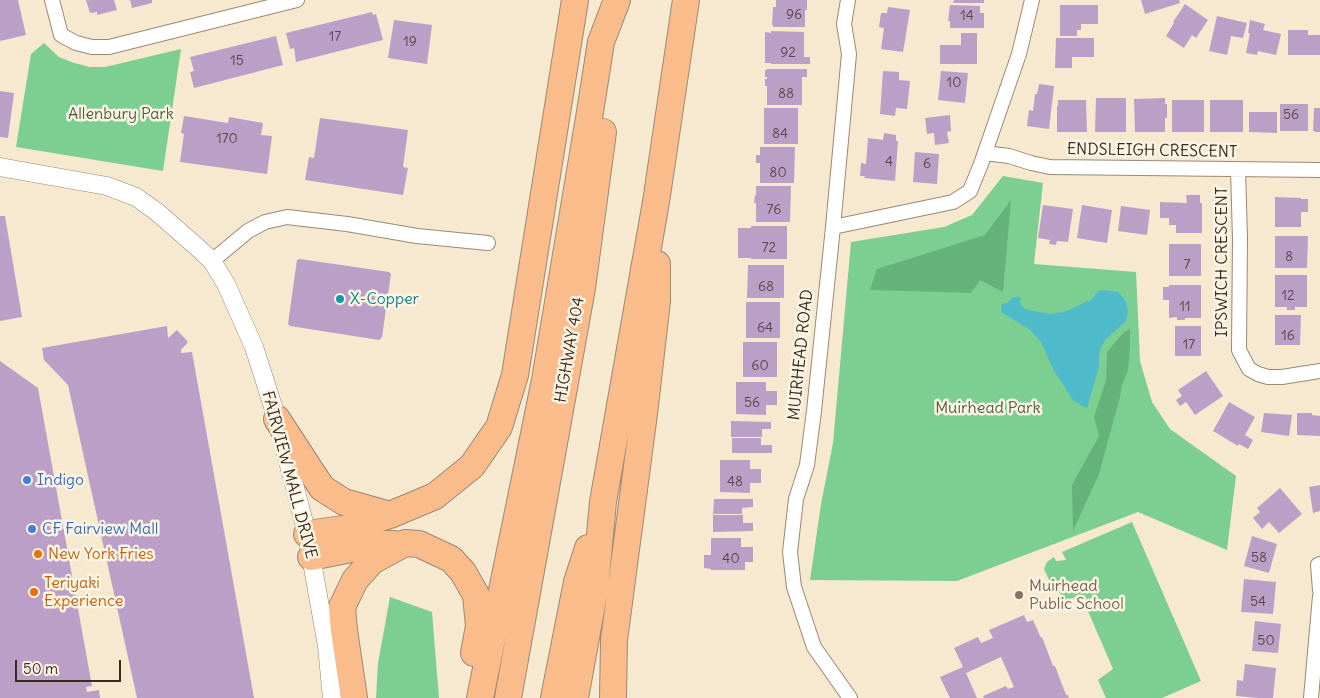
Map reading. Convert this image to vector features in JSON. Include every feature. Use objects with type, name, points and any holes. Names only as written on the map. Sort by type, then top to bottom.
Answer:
[{"type":"highway","points":[[309,546],[350,528],[390,515],[435,496],[472,466],[499,427],[515,375],[575,0]]},
{"type":"highway","points":[[480,698],[545,380],[601,42],[618,0]]},
{"type":"highway","name":"HIGHWAY 404","points":[[508,698],[582,288],[598,178],[618,0]]},
{"type":"highway","points":[[575,698],[595,588],[603,502],[656,202],[686,0]]},
{"type":"highway","points":[[613,698],[614,640],[657,301],[656,202]]},
{"type":"highway","points":[[276,419],[322,488],[344,502],[390,515]]},
{"type":"highway","points":[[554,698],[577,582],[603,502]]},
{"type":"highway","points":[[354,698],[342,607],[355,580],[372,561],[405,544]]},
{"type":"highway","points":[[309,546],[419,544],[451,559],[463,572],[476,595],[479,626],[466,698]]},
{"type":"street","points":[[52,0],[61,35],[76,43],[92,47],[109,46],[297,0]]},
{"type":"street","name":"MUIRHEAD ROAD","points":[[848,0],[844,24],[849,54],[833,227],[807,464],[796,499],[790,552],[794,587],[814,647],[850,698]]},
{"type":"street","points":[[833,227],[953,202],[970,191],[1020,54],[1032,0]]},
{"type":"street","name":"ENDSLEIGH CRESCENT","points":[[985,153],[1009,156],[1050,167],[1320,170]]},
{"type":"street","name":"FAIRVIEW MALL DRIVE","points":[[0,167],[107,186],[136,197],[157,212],[212,261],[226,284],[254,347],[276,419],[309,546],[327,646],[332,698]]},
{"type":"street","name":"IPSWICH CRESCENT","points":[[1238,169],[1240,239],[1239,350],[1249,368],[1258,374],[1268,377],[1282,377],[1320,371]]},
{"type":"street","points":[[212,261],[248,231],[265,222],[287,217],[347,224],[416,236],[488,243]]},
{"type":"street","points":[[1320,564],[1318,565],[1318,578],[1320,590]]},
{"type":"street","points":[[1312,698],[1320,596]]},
{"type":"green space","name":"Allenbury Park","points":[[44,43],[59,57],[90,67],[105,67],[181,49],[163,171],[16,147],[31,54]]},
{"type":"green space","name":"Muirhead Park","points":[[1003,176],[1043,183],[1034,264],[1136,272],[1140,361],[1152,402],[1170,429],[1236,476],[1227,550],[1138,512],[957,581],[810,580],[821,504],[833,443],[851,242],[944,227],[972,215]]},
{"type":"green space","points":[[1011,200],[1003,292],[980,280],[971,293],[870,290],[877,269],[985,235]]},
{"type":"green space","points":[[1130,329],[1128,371],[1122,384],[1099,474],[1073,531],[1072,485],[1099,436],[1094,417],[1106,380],[1107,352],[1123,333]]},
{"type":"green space","points":[[1132,522],[1201,681],[1162,698],[1106,698],[1098,680],[1113,669],[1081,595],[1064,601],[1055,584],[1051,584],[1044,569],[1047,562],[1054,557],[1056,561],[1066,560],[1062,552]]},
{"type":"green space","points":[[390,597],[432,612],[439,698],[376,698],[378,663]]},
{"type":"water","points":[[1098,291],[1118,292],[1126,301],[1128,312],[1126,321],[1105,340],[1101,347],[1099,367],[1087,408],[1073,400],[1054,371],[1041,342],[1029,329],[1001,312],[1002,304],[1007,303],[1013,297],[1021,297],[1021,306],[1028,310],[1051,314],[1067,311],[1092,299]]},
{"type":"building","points":[[0,0],[18,0],[26,35],[0,41]]},
{"type":"building","points":[[86,0],[114,0],[117,10],[97,15],[97,12],[90,13]]},
{"type":"building","points":[[130,0],[152,0],[152,3],[132,8]]},
{"type":"building","points":[[776,0],[807,0],[805,27],[773,27],[773,7],[776,7]]},
{"type":"building","points":[[954,0],[984,0],[984,3],[953,3]]},
{"type":"building","points":[[1141,0],[1179,0],[1180,3],[1145,14]]},
{"type":"building","points":[[1185,4],[1208,20],[1196,38],[1192,35],[1184,48],[1166,36]]},
{"type":"building","points":[[950,5],[980,6],[980,13],[984,13],[984,28],[950,28],[950,21],[948,21]]},
{"type":"building","points":[[1060,5],[1098,5],[1098,24],[1081,24],[1081,30],[1077,30],[1077,36],[1060,36]]},
{"type":"building","points":[[888,7],[910,10],[903,52],[881,49],[884,28],[879,27],[881,13],[887,13]]},
{"type":"building","points":[[372,12],[373,15],[376,14],[383,40],[296,62],[294,48],[290,49],[286,33]]},
{"type":"building","points":[[1217,16],[1247,23],[1243,38],[1231,36],[1227,55],[1209,51]]},
{"type":"building","points":[[394,20],[432,25],[427,64],[388,58]]},
{"type":"building","points":[[1250,20],[1265,24],[1263,30],[1281,34],[1276,55],[1258,51],[1257,55],[1246,53],[1250,33],[1248,33]]},
{"type":"building","points":[[1288,30],[1308,30],[1308,35],[1320,35],[1320,55],[1288,55]]},
{"type":"building","points":[[771,31],[804,32],[804,57],[810,57],[810,64],[765,63],[765,32],[771,33]]},
{"type":"building","points":[[961,33],[977,33],[977,64],[940,64],[940,45],[961,45]]},
{"type":"building","points":[[276,36],[283,65],[194,88],[190,72],[194,71],[190,57]]},
{"type":"building","points":[[1056,38],[1094,38],[1094,57],[1072,57],[1072,68],[1055,68]]},
{"type":"building","points":[[807,69],[807,77],[802,77],[802,105],[767,105],[765,79],[767,77],[765,77],[765,70]]},
{"type":"building","points":[[883,71],[899,72],[899,80],[910,81],[907,109],[896,108],[895,116],[880,114]]},
{"type":"building","points":[[941,71],[968,73],[965,103],[938,100]]},
{"type":"building","points":[[1039,84],[1054,86],[1049,129],[1027,126],[1029,110],[1033,111],[1035,94],[1037,94]]},
{"type":"building","points":[[0,91],[14,93],[8,138],[0,137]]},
{"type":"building","points":[[1096,98],[1126,98],[1126,132],[1095,132]]},
{"type":"building","points":[[1165,98],[1167,118],[1165,118],[1165,132],[1135,132],[1134,99]]},
{"type":"building","points":[[1058,100],[1086,100],[1087,132],[1057,132]]},
{"type":"building","points":[[1172,100],[1204,100],[1204,132],[1172,132]]},
{"type":"building","points":[[1210,100],[1243,100],[1243,132],[1210,132]]},
{"type":"building","points":[[1280,104],[1308,104],[1308,131],[1280,131]]},
{"type":"building","points":[[764,108],[798,108],[798,144],[764,144]]},
{"type":"building","points":[[1314,108],[1320,108],[1320,132],[1313,131]]},
{"type":"building","points":[[1249,112],[1277,112],[1277,133],[1249,132]]},
{"type":"building","points":[[950,115],[951,131],[947,132],[949,143],[935,145],[934,133],[927,134],[925,118]]},
{"type":"building","points":[[184,116],[228,123],[229,117],[263,123],[261,135],[272,136],[267,174],[180,162],[184,134],[181,133]]},
{"type":"building","points":[[320,118],[408,130],[403,167],[408,168],[403,195],[305,180],[309,157],[314,158]]},
{"type":"building","points":[[884,133],[896,135],[896,141],[898,141],[895,181],[860,176],[861,163],[866,164],[868,138],[883,140]]},
{"type":"building","points":[[760,147],[795,147],[794,183],[760,183],[760,163],[756,163],[756,155],[760,155]]},
{"type":"building","points":[[915,152],[939,154],[937,184],[913,182]]},
{"type":"building","points":[[756,186],[791,186],[790,222],[756,222],[756,203],[754,203]]},
{"type":"building","points":[[1186,195],[1200,195],[1200,203],[1202,203],[1202,233],[1176,233],[1176,225],[1169,225],[1169,218],[1160,218],[1160,202],[1187,203]]},
{"type":"building","points":[[1275,197],[1308,199],[1308,212],[1301,212],[1301,227],[1275,227]]},
{"type":"building","points":[[1043,205],[1073,209],[1068,242],[1057,241],[1056,245],[1049,244],[1050,240],[1038,238]]},
{"type":"building","points":[[1082,205],[1112,210],[1107,243],[1077,238]]},
{"type":"building","points":[[1121,206],[1150,210],[1147,235],[1118,231]]},
{"type":"building","points":[[0,216],[5,216],[22,317],[0,321]]},
{"type":"building","points":[[751,226],[787,226],[787,259],[738,258],[738,228],[751,228]]},
{"type":"building","points":[[1275,236],[1308,236],[1307,268],[1275,268]]},
{"type":"building","points":[[1169,244],[1201,244],[1201,276],[1169,276]]},
{"type":"building","name":"X-Copper","points":[[297,260],[389,272],[391,274],[382,337],[379,340],[290,326],[288,324]]},
{"type":"building","points":[[748,265],[784,265],[784,298],[747,298]]},
{"type":"building","points":[[1275,275],[1307,275],[1307,307],[1295,307],[1295,310],[1287,310],[1287,307],[1275,307]]},
{"type":"building","points":[[1169,285],[1201,285],[1201,318],[1177,320],[1177,317],[1169,318],[1169,300],[1163,300],[1163,287],[1169,287]]},
{"type":"building","points":[[746,302],[780,302],[780,338],[746,338]]},
{"type":"building","points":[[1275,315],[1301,315],[1300,345],[1275,345]]},
{"type":"building","points":[[167,326],[168,338],[177,330],[188,342],[181,350],[181,353],[192,352],[254,698],[137,698],[68,385],[44,360],[42,348]]},
{"type":"building","points":[[1175,326],[1201,326],[1201,356],[1175,356]]},
{"type":"building","points":[[743,342],[777,342],[777,377],[743,377]]},
{"type":"building","name":"CF Fairview Mall","points":[[0,361],[38,388],[92,686],[86,687],[87,692],[99,690],[100,698],[0,698]]},
{"type":"building","points":[[1206,371],[1223,396],[1195,415],[1186,402],[1180,406],[1176,400],[1182,396],[1178,390]]},
{"type":"building","points":[[736,382],[766,382],[766,391],[777,391],[777,405],[766,405],[766,415],[736,414]]},
{"type":"building","points":[[1229,402],[1255,417],[1245,435],[1253,440],[1248,449],[1239,444],[1238,446],[1213,431]]},
{"type":"building","points":[[1264,413],[1292,415],[1289,436],[1261,432]]},
{"type":"building","points":[[1297,413],[1312,413],[1312,415],[1320,416],[1320,436],[1297,435]]},
{"type":"building","points":[[731,421],[771,422],[771,429],[762,429],[762,437],[731,437]]},
{"type":"building","points":[[732,438],[761,438],[761,445],[772,445],[772,453],[732,453]]},
{"type":"building","points":[[720,460],[750,460],[750,469],[761,469],[761,483],[750,483],[750,493],[720,492]]},
{"type":"building","points":[[1320,485],[1320,511],[1313,513],[1309,487]]},
{"type":"building","points":[[1280,488],[1302,514],[1279,533],[1269,522],[1262,529],[1253,518],[1260,512],[1257,508]]},
{"type":"building","points":[[714,499],[753,499],[753,507],[742,508],[742,514],[713,514]]},
{"type":"building","points":[[713,515],[743,515],[743,523],[753,523],[753,531],[713,532]]},
{"type":"building","points":[[1252,536],[1277,544],[1269,573],[1244,566]]},
{"type":"building","points":[[711,538],[741,538],[741,547],[753,547],[753,562],[745,562],[745,570],[711,570],[704,568],[704,555],[711,555]]},
{"type":"building","points":[[1244,579],[1276,582],[1273,614],[1241,612]]},
{"type":"building","points":[[1024,615],[1027,622],[1033,620],[1069,698],[984,698],[983,696],[1006,686],[1008,689],[1014,687],[1001,657],[966,673],[977,698],[950,698],[940,677],[963,667],[954,648],[978,637],[981,643],[993,638],[989,630]]},
{"type":"building","points":[[1255,621],[1281,624],[1278,653],[1252,651]]},
{"type":"building","points":[[1245,664],[1276,668],[1273,698],[1236,696],[1237,680],[1243,681]]},
{"type":"place","name":"X-Copper","points":[[340,299]]},
{"type":"place","name":"Indigo","points":[[27,480]]},
{"type":"place","name":"CF Fairview Mall","points":[[32,529]]},
{"type":"place","name":"New York Fries","points":[[38,554]]},
{"type":"place","name":"Teriyaki Experience","points":[[34,592]]},
{"type":"place","name":"Muirhead Public School","points":[[1019,595]]}]
